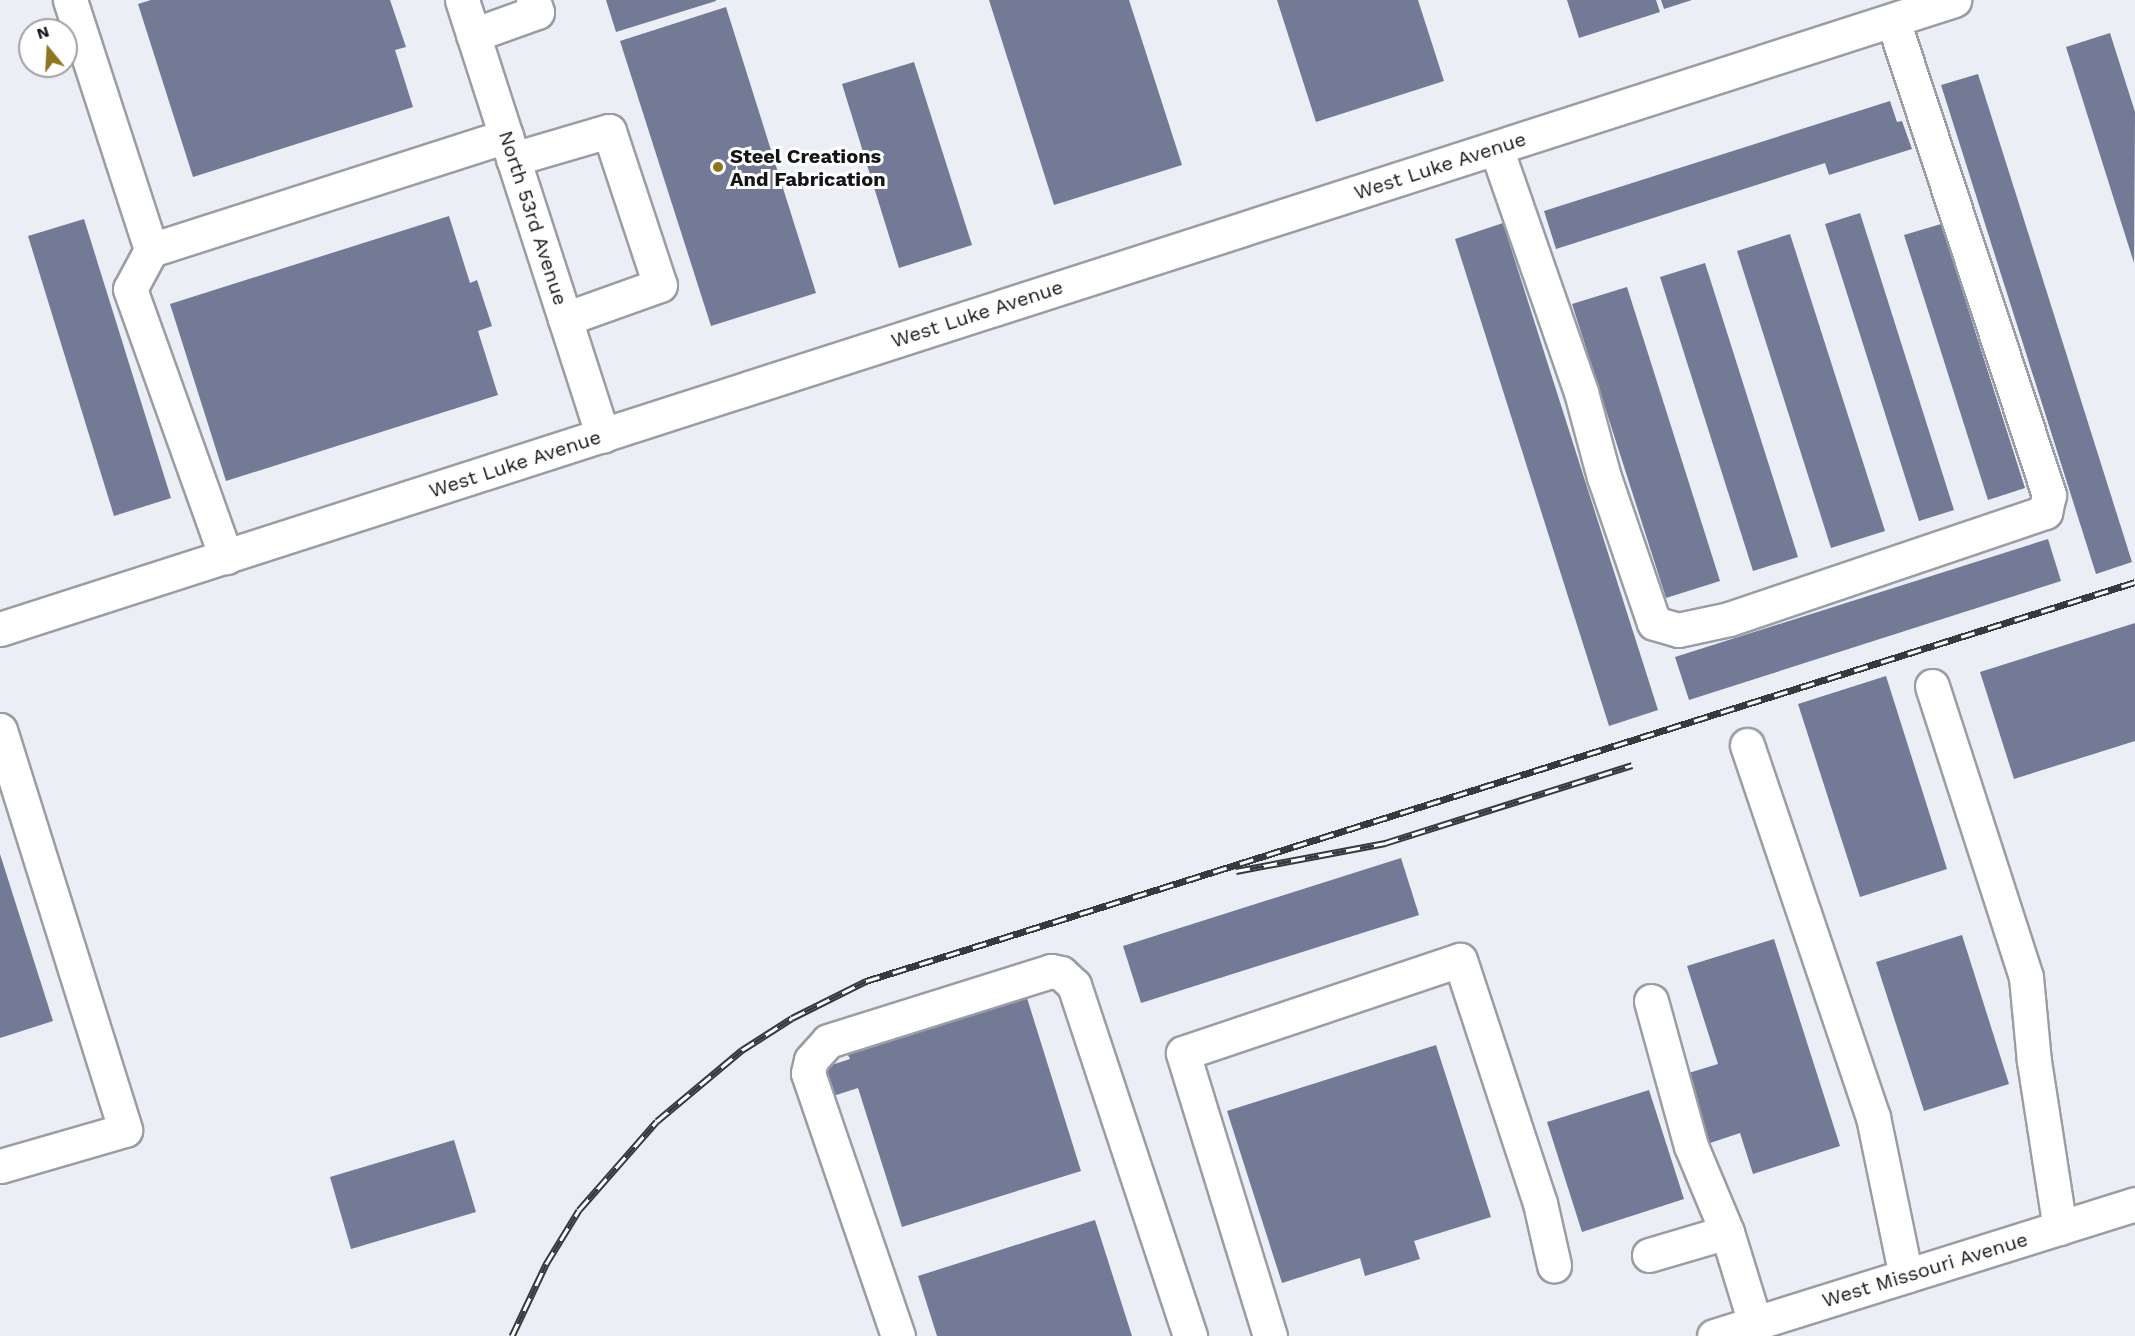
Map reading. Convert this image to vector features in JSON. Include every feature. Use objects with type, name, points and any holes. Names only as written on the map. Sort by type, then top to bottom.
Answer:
[{"type":"street","points":[[70,0],[151,250]]},
{"type":"street","name":"North 53rd Avenue","points":[[462,0],[603,436]]},
{"type":"street","points":[[473,35],[537,12],[533,0]]},
{"type":"street","name":"West Luke Avenue","points":[[1,627],[226,557],[1496,148],[1906,11],[1954,0]]},
{"type":"street","points":[[1496,148],[1581,392],[1604,477],[1654,623],[1678,630],[1730,619],[2045,512],[2049,495],[1906,11]]},
{"type":"street","points":[[226,557],[130,289],[151,250],[510,148],[609,131],[660,285],[565,318]]},
{"type":"street","points":[[1932,686],[2026,977],[2034,1061],[2060,1228]]},
{"type":"street","points":[[0,730],[125,1130],[0,1166]]},
{"type":"street","points":[[1748,745],[1873,1117],[1906,1276]]},
{"type":"street","points":[[1270,1336],[1183,1053],[1460,960],[1540,1203],[1554,1265]]},
{"type":"street","points":[[898,1336],[807,1073],[811,1060],[828,1041],[1051,971],[1061,973],[1074,985],[1190,1336]]},
{"type":"street","points":[[1651,1001],[1691,1146],[1727,1232],[1755,1323]]},
{"type":"street","name":"West Missouri Avenue","points":[[1714,1336],[2135,1204]]},
{"type":"street","points":[[1649,1255],[1727,1232]]},
{"type":"building","points":[[151,0],[390,0],[406,47],[395,50],[413,107],[193,177],[138,4]]},
{"type":"building","points":[[606,0],[716,0],[716,1],[616,32]]},
{"type":"building","points":[[989,0],[1129,0],[1182,165],[1054,205]]},
{"type":"building","points":[[1277,0],[1418,0],[1444,81],[1316,122]]},
{"type":"building","points":[[1567,0],[1656,0],[1660,12],[1579,38]]},
{"type":"building","points":[[1661,0],[1692,0],[1664,9]]},
{"type":"building","name":"Steel Creations And Fabrication","points":[[726,7],[816,293],[711,326],[620,41]]},
{"type":"building","points":[[2110,33],[2135,112],[2134,263],[2066,47]]},
{"type":"building","points":[[914,62],[972,245],[899,268],[842,84]]},
{"type":"building","points":[[1978,74],[2132,562],[2096,574],[1941,85]]},
{"type":"building","points":[[1890,101],[1897,122],[1902,121],[1912,149],[1829,175],[1825,163],[1556,249],[1544,211]]},
{"type":"building","points":[[1860,213],[1954,510],[1919,521],[1825,224]]},
{"type":"building","points":[[449,216],[470,283],[477,280],[492,326],[478,331],[498,395],[226,481],[170,304]]},
{"type":"building","points":[[84,219],[171,498],[114,516],[28,236]]},
{"type":"building","points":[[1503,223],[1658,710],[1609,726],[1455,239]]},
{"type":"building","points":[[1941,224],[2025,488],[1988,500],[1904,235]]},
{"type":"building","points":[[1790,234],[1885,531],[1831,548],[1737,251]]},
{"type":"building","points":[[1705,263],[1798,557],[1753,571],[1660,277]]},
{"type":"building","points":[[1627,287],[1720,581],[1666,598],[1572,304]]},
{"type":"building","points":[[2048,539],[2061,581],[1689,700],[1675,657]]},
{"type":"building","points":[[2135,623],[2135,741],[2014,779],[1980,672]]},
{"type":"building","points":[[1886,676],[1947,869],[1860,897],[1798,704]]},
{"type":"building","points":[[0,854],[53,1021],[0,1038]]},
{"type":"building","points":[[1401,858],[1419,915],[1141,1003],[1123,946]]},
{"type":"building","points":[[1962,935],[2009,1084],[1924,1111],[1876,962]]},
{"type":"building","points":[[1774,939],[1840,1146],[1753,1174],[1740,1133],[1704,1145],[1682,1075],[1718,1064],[1687,966]]},
{"type":"building","points":[[1027,998],[1081,1171],[902,1227],[858,1088],[827,1098],[819,1069],[850,1059],[848,1055]]},
{"type":"building","points":[[1436,1045],[1491,1217],[1414,1241],[1420,1259],[1365,1276],[1360,1258],[1282,1283],[1227,1111]]},
{"type":"building","points":[[1649,1090],[1684,1199],[1582,1232],[1547,1122]]},
{"type":"building","points":[[454,1140],[476,1212],[351,1249],[330,1177]]},
{"type":"building","points":[[1095,1220],[1132,1336],[937,1336],[918,1276]]},
{"type":"railway","points":[[512,1336],[546,1264],[579,1210],[657,1121],[742,1050],[792,1018],[866,981],[2135,582]]},
{"type":"railway","points":[[1236,871],[1385,843],[1632,765]]},
{"type":"place","name":"Steel Creations And Fabrication","points":[[718,167]]}]
